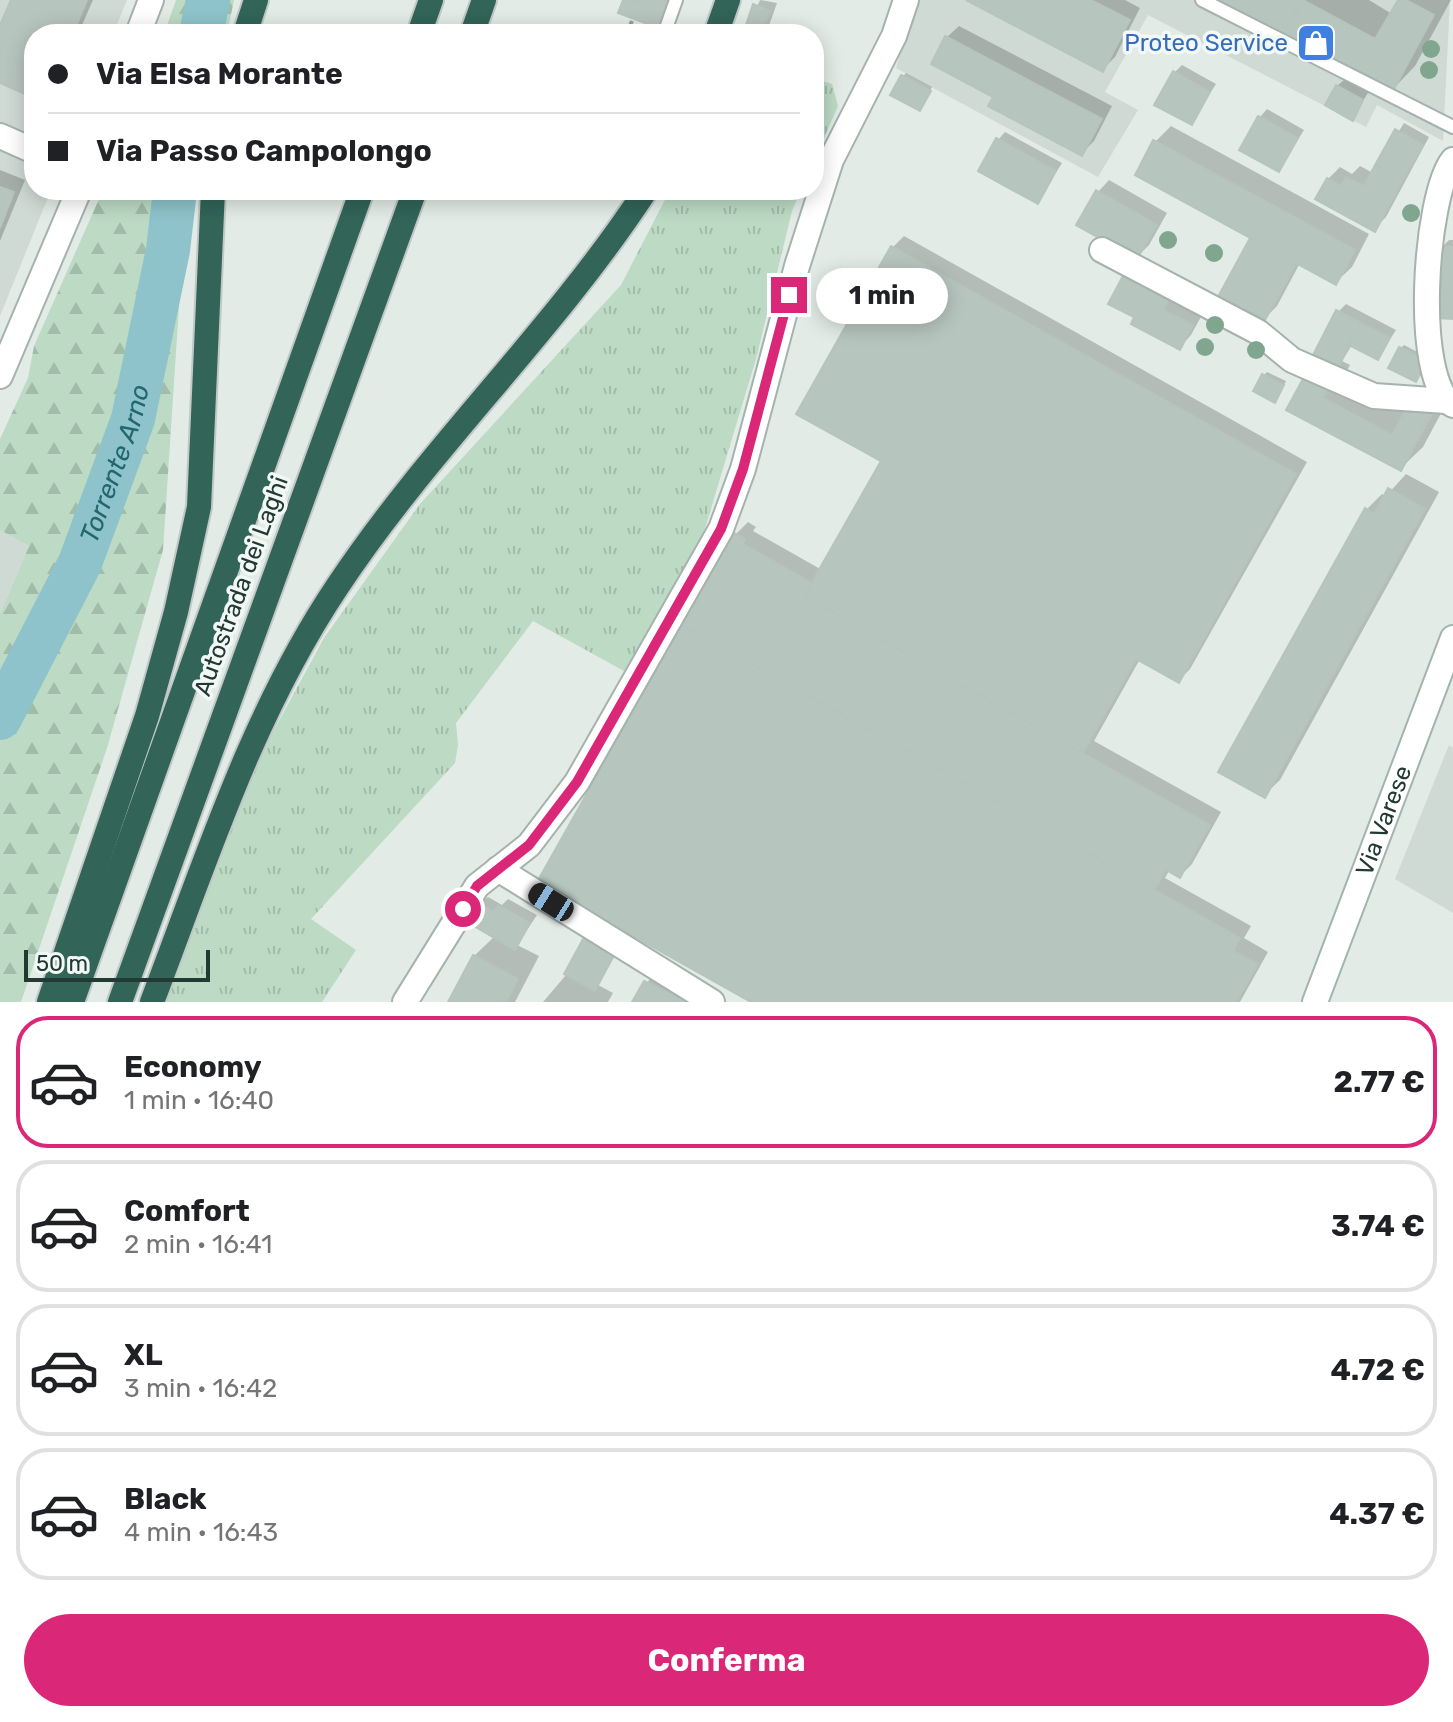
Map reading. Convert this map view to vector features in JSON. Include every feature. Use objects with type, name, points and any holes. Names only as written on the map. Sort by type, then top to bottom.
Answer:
[{"type":"highway","points":[[248,24],[256,0]]},
{"type":"highway","points":[[423,24],[431,0]]},
{"type":"highway","points":[[476,24],[484,0]]},
{"type":"highway","points":[[720,24],[728,0]]},
{"type":"highway","points":[[49,1002],[147,716],[176,612],[199,507],[213,200]]},
{"type":"highway","name":"Autostrada dei Laghi","points":[[72,1002],[358,200]]},
{"type":"highway","name":"Autostrada dei Laghi","points":[[120,1002],[411,200]]},
{"type":"highway","points":[[152,1002],[249,748],[305,638],[372,538],[585,274],[639,200]]},
{"type":"street","points":[[142,24],[151,0]]},
{"type":"street","points":[[824,182],[831,160],[894,36],[906,0]]},
{"type":"street","points":[[0,136],[24,147]]},
{"type":"street","points":[[1102,250],[1258,332],[1292,360],[1374,396],[1449,403],[1430,338],[1426,268],[1436,201],[1453,160]]},
{"type":"street","points":[[0,376],[75,200]]},
{"type":"street","points":[[405,1002],[477,886],[529,845],[577,782],[721,529],[743,469],[797,266],[818,200]]},
{"type":"street","name":"Via Varese","points":[[1315,1002],[1453,638]]},
{"type":"street","points":[[498,869],[712,1002]]},
{"type":"lane","points":[[668,24],[676,0]]},
{"type":"lane","points":[[1202,0],[1453,127]]},
{"type":"path","points":[[631,24],[633,18]]},
{"type":"shaded area","points":[[0,0],[127,0],[117,24],[24,24],[24,200],[47,200],[0,316]]},
{"type":"shaded area","points":[[915,0],[1450,0],[1443,141],[1377,105],[1366,127],[1148,15],[1105,92],[1138,110],[1098,177],[896,68]]},
{"type":"shaded area","points":[[0,530],[29,546],[0,614]]},
{"type":"shaded area","points":[[1449,745],[1453,748],[1453,913],[1395,879]]},
{"type":"green space","points":[[176,0],[234,0],[229,24],[168,24]]},
{"type":"green space","points":[[824,81],[832,84],[838,106],[824,138]]},
{"type":"green space","points":[[99,200],[194,200],[181,276],[163,550],[107,748],[21,1002],[0,1002],[0,614],[29,546],[0,530],[0,439],[28,378],[34,346]]},
{"type":"green space","points":[[665,200],[797,200],[756,359],[700,545],[624,671],[533,621],[456,723],[458,745],[455,763],[311,919],[356,950],[322,1002],[164,1002],[262,752],[324,638],[420,504],[621,285]]},
{"type":"building","points":[[11,0],[87,0],[77,24],[24,24],[24,94],[0,83],[0,25]]},
{"type":"building","points":[[623,0],[668,0],[659,24],[647,24],[618,13]]},
{"type":"building","points":[[966,0],[1091,0],[1130,20],[1103,72]]},
{"type":"building","points":[[1219,0],[1303,0],[1283,34]]},
{"type":"building","points":[[1303,0],[1375,39],[1398,0],[1406,0],[1434,15],[1393,91],[1283,34]]},
{"type":"building","points":[[753,4],[770,11],[765,24],[746,24]]},
{"type":"building","points":[[945,36],[1102,119],[1082,156],[988,106],[993,97],[931,64]]},
{"type":"building","points":[[1173,71],[1210,92],[1192,125],[1154,105]]},
{"type":"building","points":[[901,75],[931,91],[920,111],[890,95]]},
{"type":"building","points":[[1336,85],[1363,100],[1353,121],[1325,105]]},
{"type":"building","points":[[1258,116],[1298,138],[1279,172],[1239,150]]},
{"type":"building","points":[[1395,129],[1423,145],[1403,180],[1375,165]]},
{"type":"building","points":[[996,138],[1056,171],[1038,204],[978,171]]},
{"type":"building","points":[[1153,140],[1355,250],[1336,285],[1135,175]]},
{"type":"building","points":[[1375,165],[1403,180],[1375,232],[1315,199],[1327,178],[1341,186],[1346,177],[1364,186]]},
{"type":"building","points":[[0,187],[14,192],[0,228]]},
{"type":"building","points":[[1096,190],[1157,225],[1137,259],[1076,225]]},
{"type":"building","points":[[1250,238],[1297,263],[1265,320],[1219,295]]},
{"type":"building","points":[[891,246],[1296,474],[1179,683],[1136,659],[1083,753],[804,596],[881,461],[796,414]]},
{"type":"building","points":[[1439,247],[1453,247],[1453,319],[1437,318]]},
{"type":"building","points":[[1126,270],[1171,295],[1163,310],[1193,325],[1180,350],[1131,324],[1134,317],[1108,304]]},
{"type":"building","points":[[1336,310],[1361,323],[1338,368],[1313,355]]},
{"type":"building","points":[[1361,323],[1390,338],[1378,360],[1349,345]]},
{"type":"building","points":[[1399,347],[1427,361],[1416,382],[1388,368]]},
{"type":"building","points":[[1262,374],[1284,385],[1275,403],[1253,391]]},
{"type":"building","points":[[1305,375],[1329,388],[1323,398],[1392,435],[1408,405],[1437,405],[1401,471],[1286,410]]},
{"type":"building","points":[[1388,488],[1425,509],[1265,798],[1218,772],[1365,508],[1374,514]]},
{"type":"building","points":[[734,533],[745,539],[743,544],[812,583],[804,596],[1210,825],[1180,878],[1166,870],[1154,890],[682,625]]},
{"type":"building","points":[[682,625],[1240,938],[1233,951],[1258,964],[1236,1002],[751,1002],[537,882]]},
{"type":"building","points":[[478,903],[494,912],[498,905],[530,923],[515,950],[467,922]]},
{"type":"building","points":[[583,939],[614,955],[595,991],[564,974]]},
{"type":"building","points":[[473,955],[518,979],[506,1002],[448,1002]]},
{"type":"building","points":[[644,981],[685,1002],[632,1002]]},
{"type":"waterway","name":"Torrente Arno","points":[[203,24],[208,0]]},
{"type":"waterway","name":"Torrente Arno","points":[[0,718],[80,563],[133,419],[168,250],[174,200]]},
{"type":"place","name":"Proteo Service","points":[[1316,43]]},
{"type":"route","points":[[463,909],[477,886],[529,845],[577,782],[721,529],[743,469],[789,295]]}]
